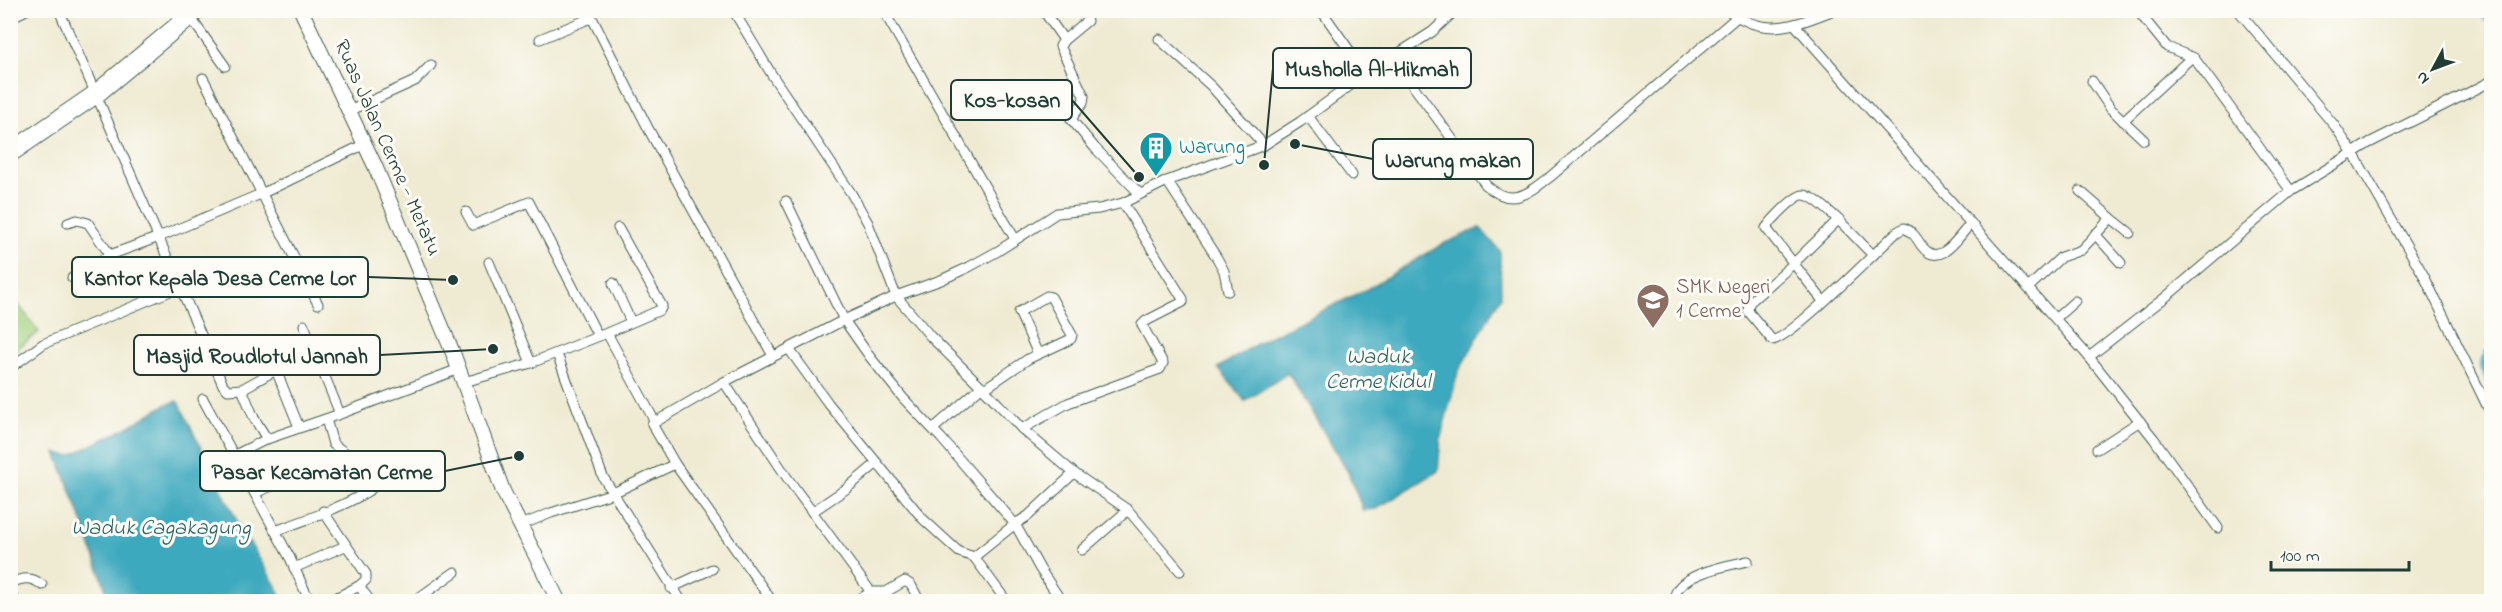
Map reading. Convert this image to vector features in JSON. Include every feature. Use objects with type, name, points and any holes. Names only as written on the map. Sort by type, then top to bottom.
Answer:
[{"type":"highway","points":[[10,153],[96,94],[191,12]]},
{"type":"main road","name":"Ruas Jalan Cerme - Metatu","points":[[301,10],[365,144],[459,369],[503,491],[559,602]]},
{"type":"street","points":[[10,18],[26,10]]},
{"type":"street","points":[[59,10],[223,385],[228,390],[242,389],[312,347]]},
{"type":"street","points":[[733,10],[772,75],[851,193],[868,223],[896,296],[931,337],[1022,429],[1074,473],[1128,510],[1180,571]]},
{"type":"street","points":[[883,10],[1015,239]]},
{"type":"street","points":[[1043,10],[1064,40]]},
{"type":"street","points":[[1321,10],[1366,74]]},
{"type":"street","points":[[772,601],[675,464],[652,424],[724,382],[844,320],[896,296],[940,280],[998,251],[1057,213],[1123,203],[1167,181],[1264,145],[1366,74],[1432,32],[1456,10]]},
{"type":"street","points":[[1728,10],[1737,18],[1756,26],[1766,27],[1795,25],[1834,10]]},
{"type":"street","points":[[2137,10],[2167,47],[2192,57],[2291,191]]},
{"type":"street","points":[[2238,10],[2334,125],[2352,153],[2424,276],[2492,416]]},
{"type":"street","points":[[191,12],[225,66]]},
{"type":"street","points":[[540,39],[590,14],[649,130],[773,356]]},
{"type":"street","points":[[1392,57],[1486,185],[1503,197],[1519,197],[1529,193],[1550,177],[1737,18]]},
{"type":"street","points":[[1087,21],[1060,46],[1084,96],[1083,103],[1072,116],[1072,121],[1140,194]]},
{"type":"street","points":[[1795,25],[2089,357],[2140,421],[2218,528]]},
{"type":"street","points":[[1159,39],[1211,86],[1264,145]]},
{"type":"street","points":[[2123,121],[2192,57]]},
{"type":"street","points":[[350,111],[415,81],[431,65]]},
{"type":"street","points":[[203,78],[318,304]]},
{"type":"street","points":[[2092,81],[2103,99],[2144,140]]},
{"type":"street","points":[[2089,357],[2167,296],[2291,191],[2352,153],[2492,81]]},
{"type":"street","points":[[1308,116],[1352,175]]},
{"type":"street","points":[[72,278],[110,255],[263,193],[365,144]]},
{"type":"street","points":[[1167,181],[1217,258],[1224,271],[1228,291]]},
{"type":"street","points":[[2080,191],[2130,232]]},
{"type":"street","points":[[1823,301],[1766,228],[1796,198],[1802,195],[1821,205],[1839,219],[1873,255]]},
{"type":"street","points":[[786,201],[844,320],[886,378],[1015,524],[1040,569],[1062,602]]},
{"type":"street","points":[[466,212],[473,225],[529,202],[603,335],[656,422]]},
{"type":"street","points":[[1022,429],[1059,407],[1160,369],[1163,363],[1142,326],[1146,321],[1183,302],[1183,299],[1123,203]]},
{"type":"street","points":[[2028,288],[2061,256],[2081,250],[2111,218]]},
{"type":"street","points":[[1839,219],[1749,303],[1748,311],[1772,340],[1776,341],[1904,228],[1911,231],[1926,252],[1934,256],[1941,255],[1971,223]]},
{"type":"street","points":[[68,223],[77,220],[88,223],[110,255]]},
{"type":"street","points":[[464,382],[557,354],[660,310],[662,306],[618,228]]},
{"type":"street","points":[[2095,234],[2121,263]]},
{"type":"street","points":[[489,262],[531,363]]},
{"type":"street","points":[[613,283],[631,322]]},
{"type":"street","points":[[10,368],[43,344],[180,287]]},
{"type":"street","points":[[933,429],[982,388],[1018,365],[1067,341],[1072,335],[1051,297],[1047,296],[1019,312],[1038,354]]},
{"type":"street","points":[[2056,318],[2074,301]]},
{"type":"street","points":[[304,325],[340,414]]},
{"type":"street","points":[[789,349],[828,403],[923,519],[959,552],[974,557],[1006,602]]},
{"type":"street","points":[[557,354],[603,477],[682,602]]},
{"type":"street","points":[[235,455],[267,439],[459,369]]},
{"type":"street","points":[[276,370],[299,427]]},
{"type":"street","points":[[724,382],[812,512],[871,592]]},
{"type":"street","points":[[242,389],[254,418],[267,439]]},
{"type":"street","points":[[203,399],[235,455],[310,602]]},
{"type":"street","points":[[275,531],[356,498],[379,482],[370,471],[330,441],[326,419]]},
{"type":"street","points":[[2097,449],[2140,421]]},
{"type":"street","points":[[255,494],[346,455]]},
{"type":"street","points":[[812,512],[846,489],[877,463]]},
{"type":"street","points":[[521,525],[613,493],[675,464]]},
{"type":"street","points":[[974,557],[1035,510],[1074,473]]},
{"type":"street","points":[[1082,550],[1128,510]]},
{"type":"street","points":[[323,512],[366,574],[366,580],[359,586],[328,602]]},
{"type":"street","points":[[294,568],[345,546]]},
{"type":"street","points":[[1675,602],[1676,590],[1696,575],[1748,561]]},
{"type":"street","points":[[672,588],[711,569]]},
{"type":"street","points":[[412,602],[455,572]]},
{"type":"street","points":[[10,584],[22,579],[30,579],[42,585]]},
{"type":"street","points":[[855,602],[871,592],[886,592],[905,581],[911,585],[920,602]]},
{"type":"street","points":[[359,586],[371,602]]},
{"type":"street","points":[[10,590],[15,602]]},
{"type":"green space","points":[[11,295],[39,332],[10,353]]},
{"type":"water","name":"Waduk Cerme Kidul","points":[[1480,228],[1500,251],[1501,296],[1458,372],[1441,436],[1438,471],[1376,509],[1363,510],[1348,472],[1288,373],[1245,401],[1218,368],[1263,340],[1367,289],[1443,244]]},
{"type":"water","name":"Waduk Cagakagung","points":[[178,401],[241,529],[278,589],[282,601],[110,601],[56,453],[70,456],[128,427],[165,405]]},
{"type":"waterway","points":[[2486,10],[2492,17]]},
{"type":"waterway","points":[[2492,355],[2487,364],[2492,376]]},
{"type":"place","name":"Warung makan","points":[[1295,144]]},
{"type":"place","name":"Musholla Al-Hikmah","points":[[1264,165]]},
{"type":"place","name":"Kos-kosan","points":[[1139,177]]},
{"type":"place","name":"Warung","points":[[1156,177]]},
{"type":"place","name":"Kantor Kepala Desa Cerme Lor","points":[[453,280]]},
{"type":"place","name":"SMK Negeri 1 Cerme","points":[[1653,329]]},
{"type":"place","name":"Masjid Roudlotul Jannah","points":[[493,349]]},
{"type":"place","name":"Pasar Kecamatan Cerme","points":[[519,456]]}]
